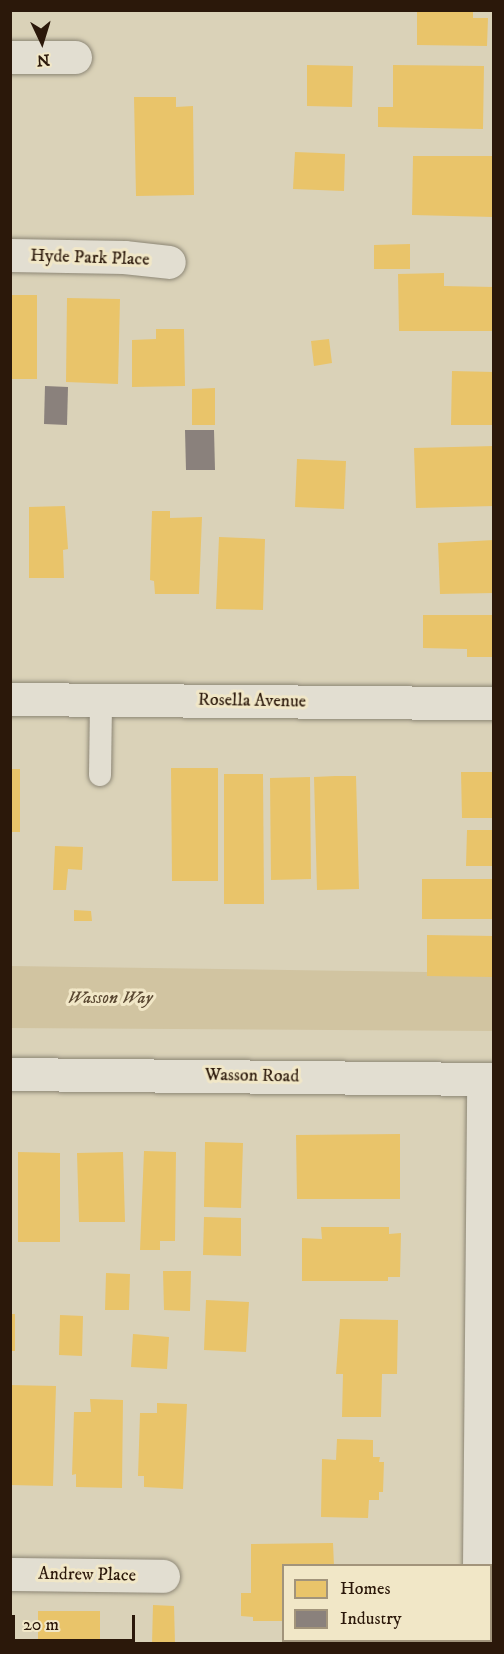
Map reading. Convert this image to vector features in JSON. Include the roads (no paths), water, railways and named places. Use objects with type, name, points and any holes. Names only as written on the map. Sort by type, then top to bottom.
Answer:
[{"type":"street","points":[[10,57],[75,57]]},
{"type":"street","name":"Hyde Park Place","points":[[10,255],[124,257],[169,262]]},
{"type":"street","name":"Rosella Avenue","points":[[10,699],[494,703]]},
{"type":"street","name":"Wasson Road","points":[[10,1074],[488,1079]]},
{"type":"street","points":[[479,1564],[488,1079]]},
{"type":"street","name":"Andrew Place","points":[[10,1574],[163,1576]]},
{"type":"lane","points":[[100,775],[101,700]]},
{"type":"park label","name":"Wasson Way","points":[[110,998]]}]
